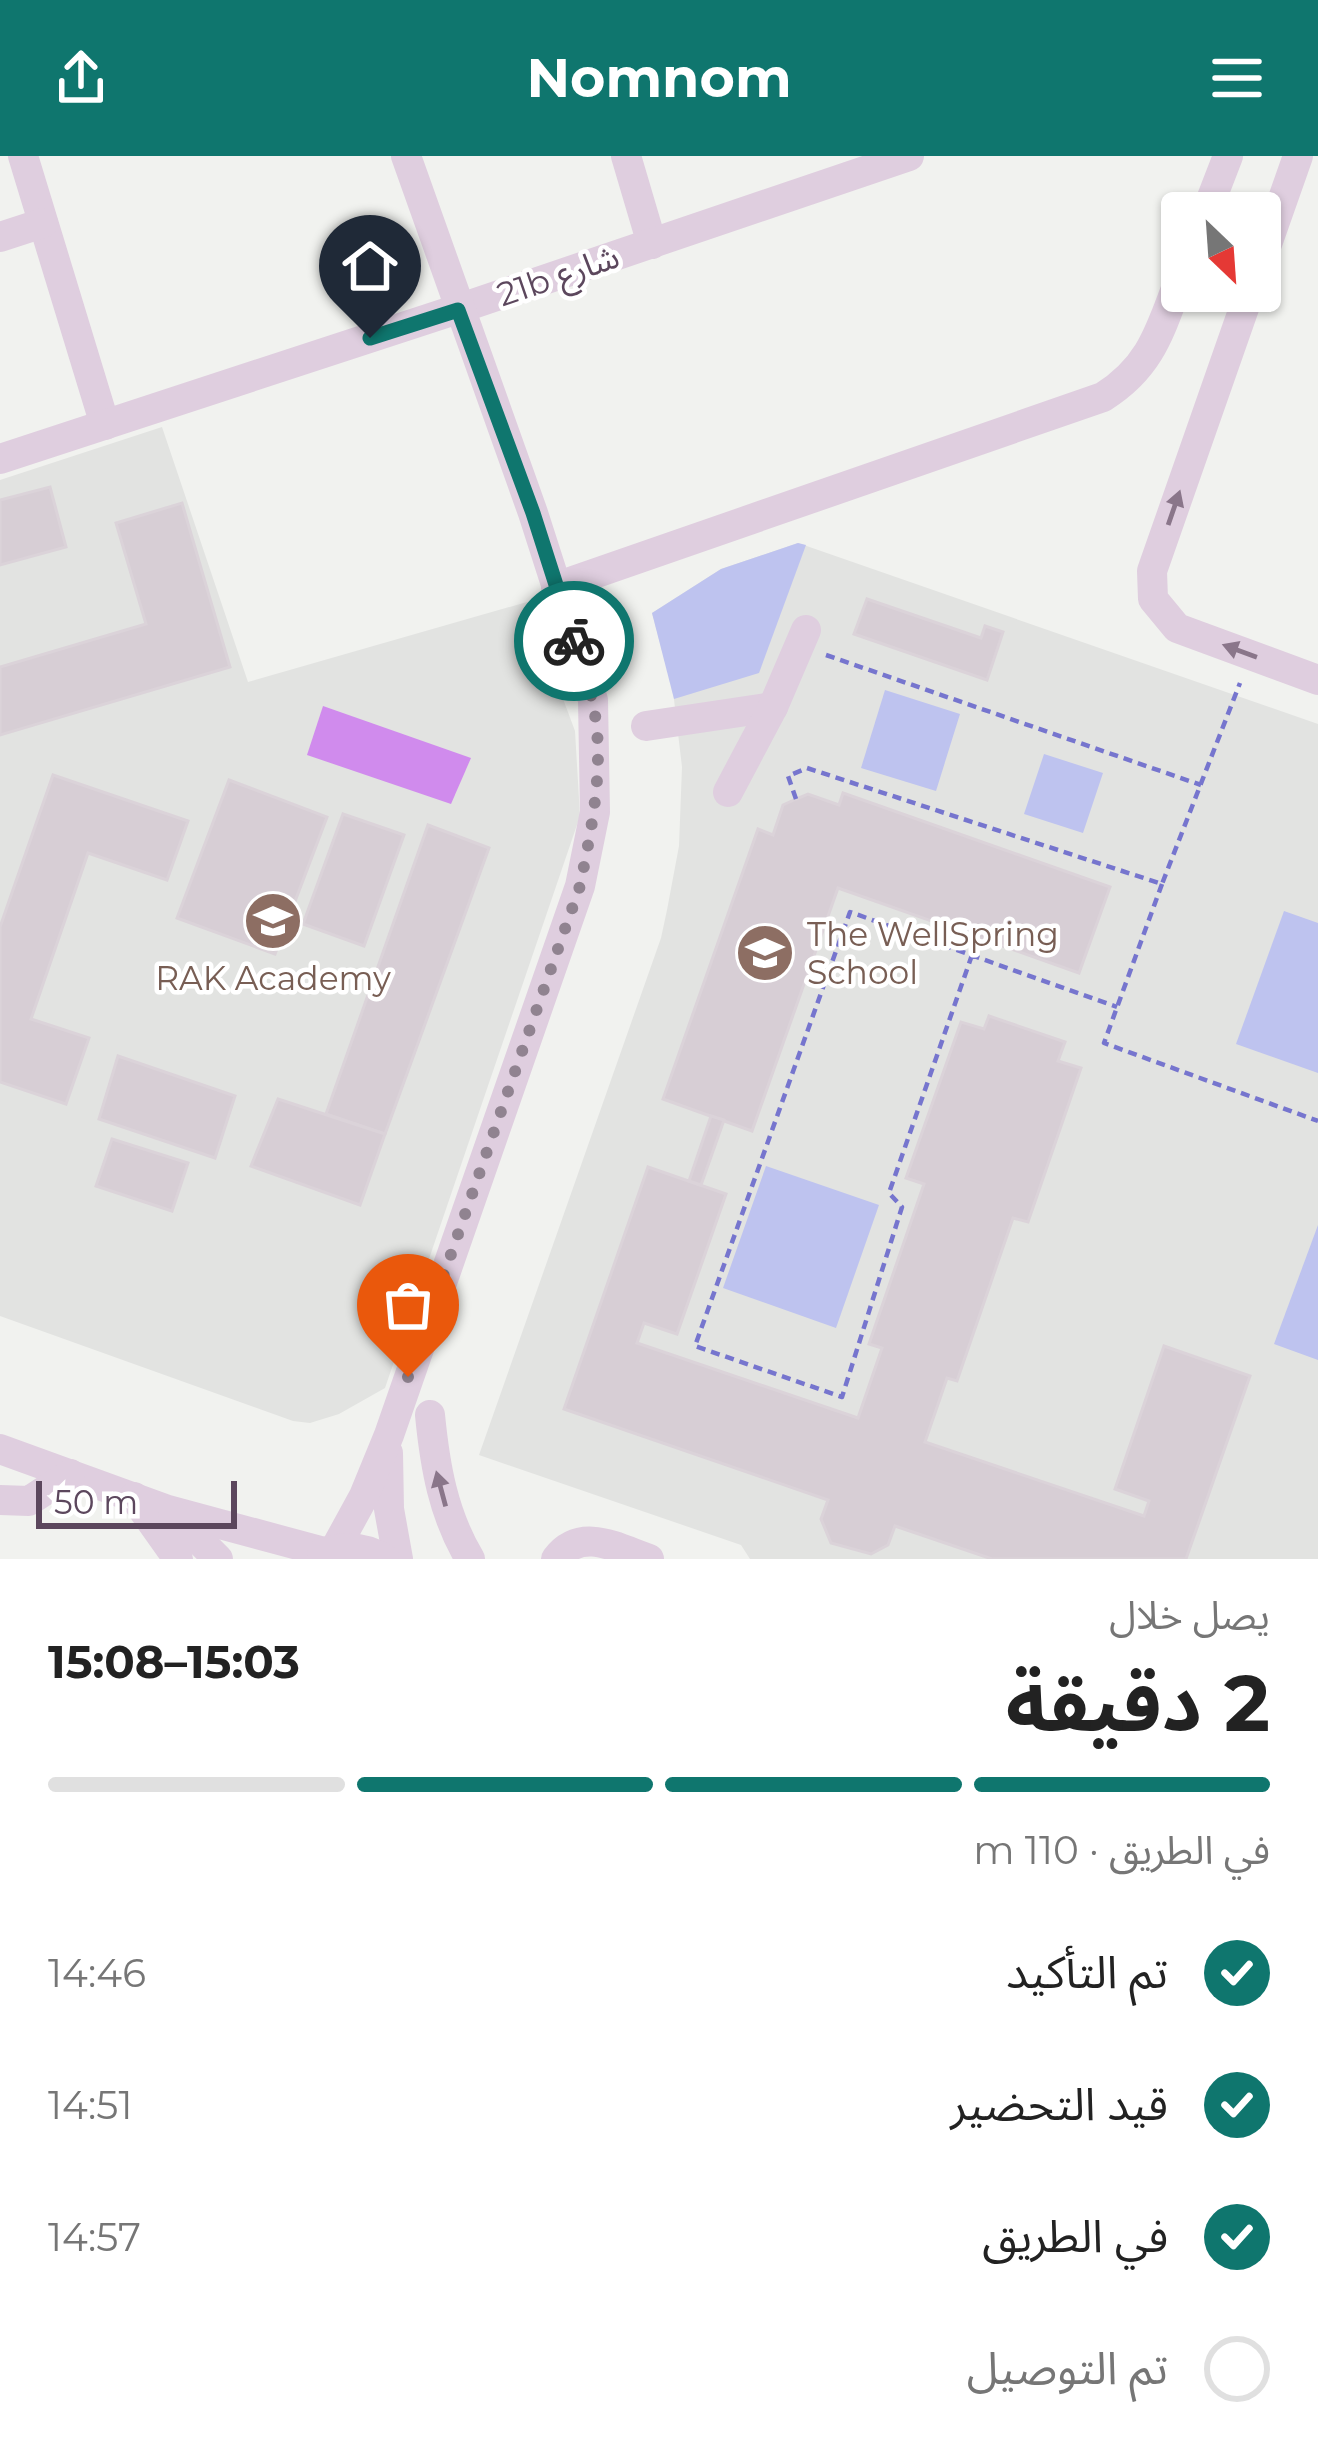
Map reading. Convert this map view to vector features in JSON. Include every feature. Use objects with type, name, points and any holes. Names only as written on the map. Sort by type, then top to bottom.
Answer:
[{"type":"street","points":[[23,156],[105,424]]},
{"type":"street","points":[[323,1554],[364,1496],[389,1435],[580,886],[595,812],[593,700],[533,513],[406,156]]},
{"type":"street","points":[[626,156],[652,244]]},
{"type":"street","name":"21b شارع","points":[[0,459],[909,156]]},
{"type":"street","points":[[1214,192],[1228,156]]},
{"type":"street","points":[[1281,204],[1298,156]]},
{"type":"street","points":[[0,237],[43,223]]},
{"type":"street","points":[[556,587],[1103,397],[1131,379],[1150,354],[1167,312]]},
{"type":"street","points":[[1243,312],[1152,571],[1154,599],[1177,628],[1318,680]]},
{"type":"street","points":[[728,792],[803,638]]},
{"type":"street","points":[[646,727],[773,707]]},
{"type":"street","points":[[430,1415],[436,1470],[447,1510],[470,1559]]},
{"type":"street","points":[[389,1435],[389,1509],[398,1559]]},
{"type":"street","points":[[0,1449],[168,1510],[323,1554],[363,1549],[385,1559]]},
{"type":"street","points":[[0,1500],[29,1501],[70,1474]]},
{"type":"street","points":[[134,1497],[178,1559]]},
{"type":"street","points":[[168,1510],[218,1559]]},
{"type":"street","points":[[556,1559],[566,1546],[582,1540],[650,1559]]},
{"type":"path","points":[[803,638],[1201,785]]},
{"type":"path","points":[[1250,655],[1104,1043],[1318,1121]]},
{"type":"path","points":[[796,799],[788,776],[807,768],[1162,884]]},
{"type":"path","points":[[972,956],[889,1193],[902,1207],[842,1396],[695,1346],[850,912],[1117,1007]]},
{"type":"shaded area","name":"RAK Academy","points":[[162,427],[248,682],[527,602],[575,731],[580,816],[385,1388],[339,1414],[310,1423],[293,1421],[0,1316],[0,480]]},
{"type":"shaded area","points":[[798,543],[1318,724],[1318,1559],[750,1559],[741,1545],[479,1455],[667,910],[679,846],[682,767],[673,691],[652,613],[721,569]]},
{"type":"shaded area","points":[[798,543],[806,545],[759,673],[674,699],[652,613],[721,569]]},
{"type":"shaded area","points":[[885,690],[960,714],[936,791],[861,768]]},
{"type":"shaded area","points":[[323,706],[471,758],[451,804],[307,755]]},
{"type":"shaded area","points":[[1044,754],[1103,773],[1083,833],[1024,814]]},
{"type":"shaded area","points":[[1284,911],[1318,923],[1318,1073],[1236,1044]]},
{"type":"shaded area","points":[[766,1166],[879,1205],[836,1328],[723,1288]]},
{"type":"shaded area","points":[[1318,1225],[1318,1360],[1274,1344]]},
{"type":"building","points":[[50,487],[66,547],[0,565],[0,500]]},
{"type":"building","points":[[182,503],[230,667],[0,735],[0,667],[146,624],[116,523]]},
{"type":"building","points":[[867,599],[981,638],[985,626],[1003,632],[987,680],[854,634]]},
{"type":"building","points":[[53,775],[188,821],[167,880],[88,853],[31,1019],[89,1038],[66,1104],[0,1082],[0,927]]},
{"type":"building","points":[[229,780],[327,817],[275,954],[177,918]]},
{"type":"building","name":"The WellSpring School","points":[[843,793],[1110,887],[1079,973],[838,888],[752,1131],[663,1099],[758,829],[773,835],[783,805],[796,799],[808,794],[839,805]]},
{"type":"building","points":[[343,814],[404,835],[364,946],[303,924]]},
{"type":"building","points":[[428,825],[489,848],[385,1134],[326,1114]]},
{"type":"building","points":[[989,1016],[1065,1042],[1058,1061],[1081,1068],[1028,1222],[1013,1218],[957,1381],[947,1378],[925,1442],[1144,1516],[1149,1501],[1115,1489],[1164,1346],[1250,1376],[1186,1559],[992,1559],[895,1526],[888,1545],[871,1554],[831,1543],[821,1519],[828,1500],[564,1409],[648,1167],[726,1194],[677,1334],[644,1323],[637,1343],[858,1418],[882,1348],[869,1344],[924,1184],[906,1178],[961,1022],[984,1029]]},
{"type":"building","points":[[118,1056],[235,1096],[215,1158],[99,1119]]},
{"type":"building","points":[[278,1099],[385,1134],[360,1205],[251,1166]]},
{"type":"building","points":[[711,1116],[724,1120],[701,1185],[689,1181]]},
{"type":"building","points":[[112,1139],[188,1163],[172,1211],[96,1186]]},
{"type":"way so far","points":[[408,1377],[580,886],[595,812],[596,750],[593,700],[574,641]]},
{"type":"place","name":"RAK Academy","points":[[273,921]]},
{"type":"place","name":"The WellSpring School","points":[[765,953]]},
{"type":"route","points":[[370,338],[458,310],[533,513],[574,641]]}]
